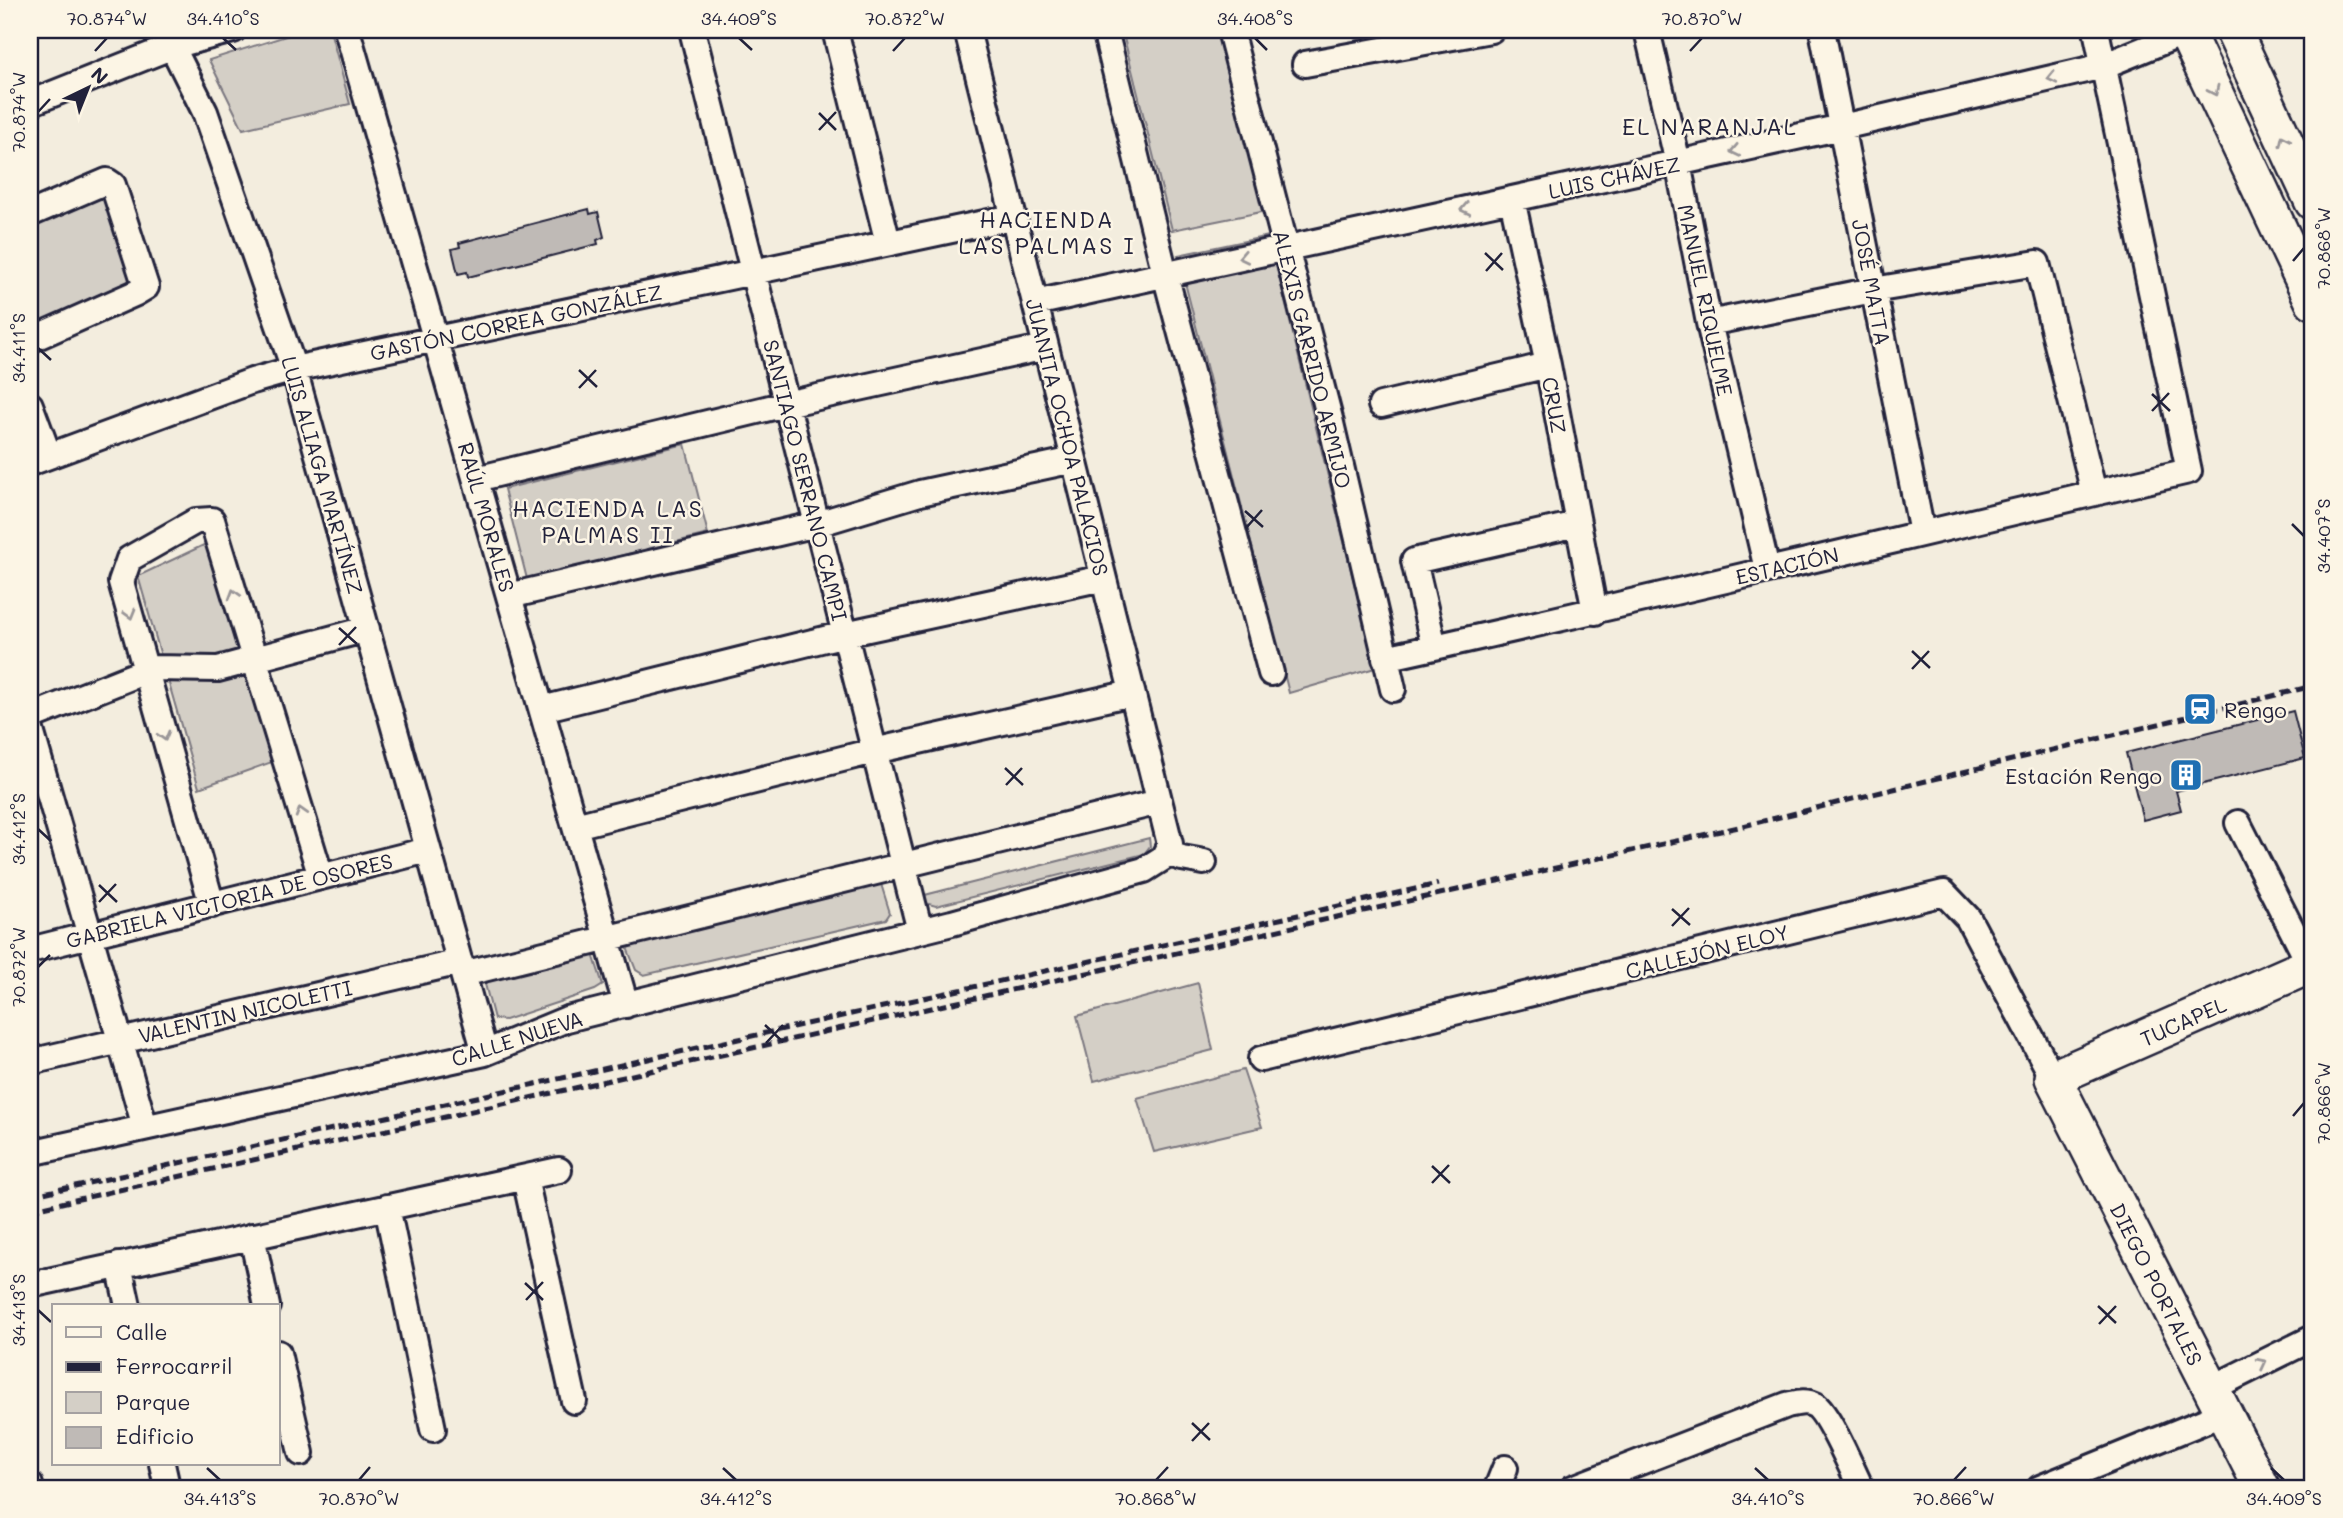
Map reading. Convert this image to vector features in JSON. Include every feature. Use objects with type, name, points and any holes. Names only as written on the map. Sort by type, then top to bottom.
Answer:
[{"type":"street","points":[[30,103],[169,38],[233,30]]},
{"type":"street","name":"RAÚL MORALES","points":[[347,30],[626,1005]]},
{"type":"street","name":"SANTIAGO SERRANO CAMPI","points":[[692,30],[920,931]]},
{"type":"street","points":[[835,30],[888,243]]},
{"type":"street","name":"JUANITA OCHOA PALACIOS","points":[[967,30],[1159,802],[1168,848]]},
{"type":"street","points":[[1105,30],[1270,673]]},
{"type":"street","name":"ALEXIS GARRIDO ARMIJO","points":[[1230,30],[1330,419],[1393,689]]},
{"type":"street","name":"MANUEL RIQUELME","points":[[1647,30],[1678,163],[1709,323],[1767,569]]},
{"type":"street","name":"JOSÉ MATTA","points":[[1822,30],[1922,533]]},
{"type":"street","points":[[2096,30],[2103,66]]},
{"type":"street","points":[[2187,30],[2313,301]]},
{"type":"street","name":"LUIS CHÁVEZ","points":[[1035,303],[1842,127],[2103,66],[2187,30]]},
{"type":"street","points":[[2233,30],[2313,202]]},
{"type":"street","points":[[1306,64],[1480,31]]},
{"type":"street","name":"LUIS ALIAGA MARTÍNEZ","points":[[169,38],[205,112],[294,369],[485,1053]]},
{"type":"street","name":"ESTACIÓN","points":[[1385,658],[1595,612],[1767,569],[2189,471],[2103,66]]},
{"type":"street","points":[[30,214],[107,181],[113,185],[146,287],[30,340]]},
{"type":"street","name":"CRUZ","points":[[1512,199],[1548,365],[1595,612]]},
{"type":"street","name":"GASTÓN CORREA GONZÁLEZ","points":[[40,459],[252,381],[294,369],[1013,217]]},
{"type":"street","points":[[1709,323],[1873,290],[2037,263],[2094,493]]},
{"type":"street","points":[[475,479],[786,404],[1046,347]]},
{"type":"street","points":[[1381,405],[1548,365]]},
{"type":"street","points":[[30,405],[40,459]]},
{"type":"street","points":[[509,596],[817,524],[920,493],[1074,460]]},
{"type":"street","points":[[212,905],[121,582],[130,559],[196,521],[212,520],[321,877]]},
{"type":"street","points":[[1434,648],[1414,561],[1577,524]]},
{"type":"street","points":[[542,709],[845,634],[1103,578]]},
{"type":"street","points":[[30,717],[153,668],[218,669],[367,629]]},
{"type":"street","points":[[575,826],[874,751],[1132,693]]},
{"type":"street","points":[[30,727],[145,1126]]},
{"type":"street","name":"VALENTIN NICOLETTI","points":[[30,1062],[120,1040],[607,939],[1159,802]]},
{"type":"street","points":[[2238,823],[2312,967]]},
{"type":"street","points":[[1168,848],[1182,859],[1204,862]]},
{"type":"street","name":"CALLE NUEVA","points":[[30,1153],[485,1053],[567,1019],[920,931],[1144,870],[1163,858],[1168,848]]},
{"type":"street","name":"GABRIELA VICTORIA DE OSORES","points":[[30,950],[428,850]]},
{"type":"street","name":"CALLEJÓN ELOY","points":[[1261,1059],[1944,893],[1968,918],[2053,1078]]},
{"type":"street","name":"TUCAPEL","points":[[2053,1078],[2312,967]]},
{"type":"street","name":"DIEGO PORTALES","points":[[2053,1078],[2262,1488]]},
{"type":"street","points":[[30,1284],[559,1170]]},
{"type":"street","points":[[525,1178],[574,1401]]},
{"type":"street","points":[[387,1207],[433,1429]]},
{"type":"street","points":[[251,1236],[267,1304]]},
{"type":"street","points":[[119,1265],[128,1304]]},
{"type":"street","points":[[2040,1488],[2216,1402],[2313,1338]]},
{"type":"street","points":[[280,1362],[301,1453]]},
{"type":"street","points":[[1573,1488],[1787,1405],[1805,1401],[1818,1406],[1861,1488]]},
{"type":"green space","points":[[305,30],[330,30],[350,104],[243,129],[209,60]]},
{"type":"green space","points":[[1122,30],[1223,30],[1271,210],[1172,230]]},
{"type":"green space","points":[[99,191],[114,196],[136,273],[127,282],[30,326],[30,222]]},
{"type":"green space","points":[[1269,236],[1375,668],[1289,693],[1178,255]]},
{"type":"green space","points":[[685,444],[708,534],[527,579],[504,489]]},
{"type":"green space","points":[[206,544],[272,762],[199,788],[138,576]]},
{"type":"green space","points":[[1149,838],[1150,846],[1144,854],[936,906],[925,903],[921,896]]},
{"type":"green space","points":[[881,884],[890,913],[886,919],[644,975],[636,970],[626,945]]},
{"type":"green space","points":[[592,951],[603,985],[505,1020],[494,1019],[485,984],[488,976]]},
{"type":"green space","points":[[1198,983],[1213,1050],[1094,1081],[1077,1016]]},
{"type":"green space","points":[[1243,1070],[1262,1127],[1154,1152],[1137,1098]]},
{"type":"building","points":[[589,209],[590,214],[598,212],[604,237],[597,240],[598,244],[468,277],[467,272],[458,274],[452,249],[460,247],[459,243]]},
{"type":"building","name":"Estación Rengo","points":[[2293,711],[2305,758],[2176,791],[2181,810],[2143,820],[2126,753]]},
{"type":"railway","points":[[30,1210],[1743,826],[2313,686]]},
{"type":"railway","points":[[30,1196],[1438,884]]},
{"type":"place","name":"Rengo","points":[[2200,709]]},
{"type":"place","name":"Estación Rengo","points":[[2186,775]]},
{"type":"district","name":"EL NARANJAL","points":[[1710,126]]},
{"type":"district","name":"HACIENDA LAS PALMAS I","points":[[1047,232]]},
{"type":"district","name":"HACIENDA LAS PALMAS II","points":[[608,521]]}]
